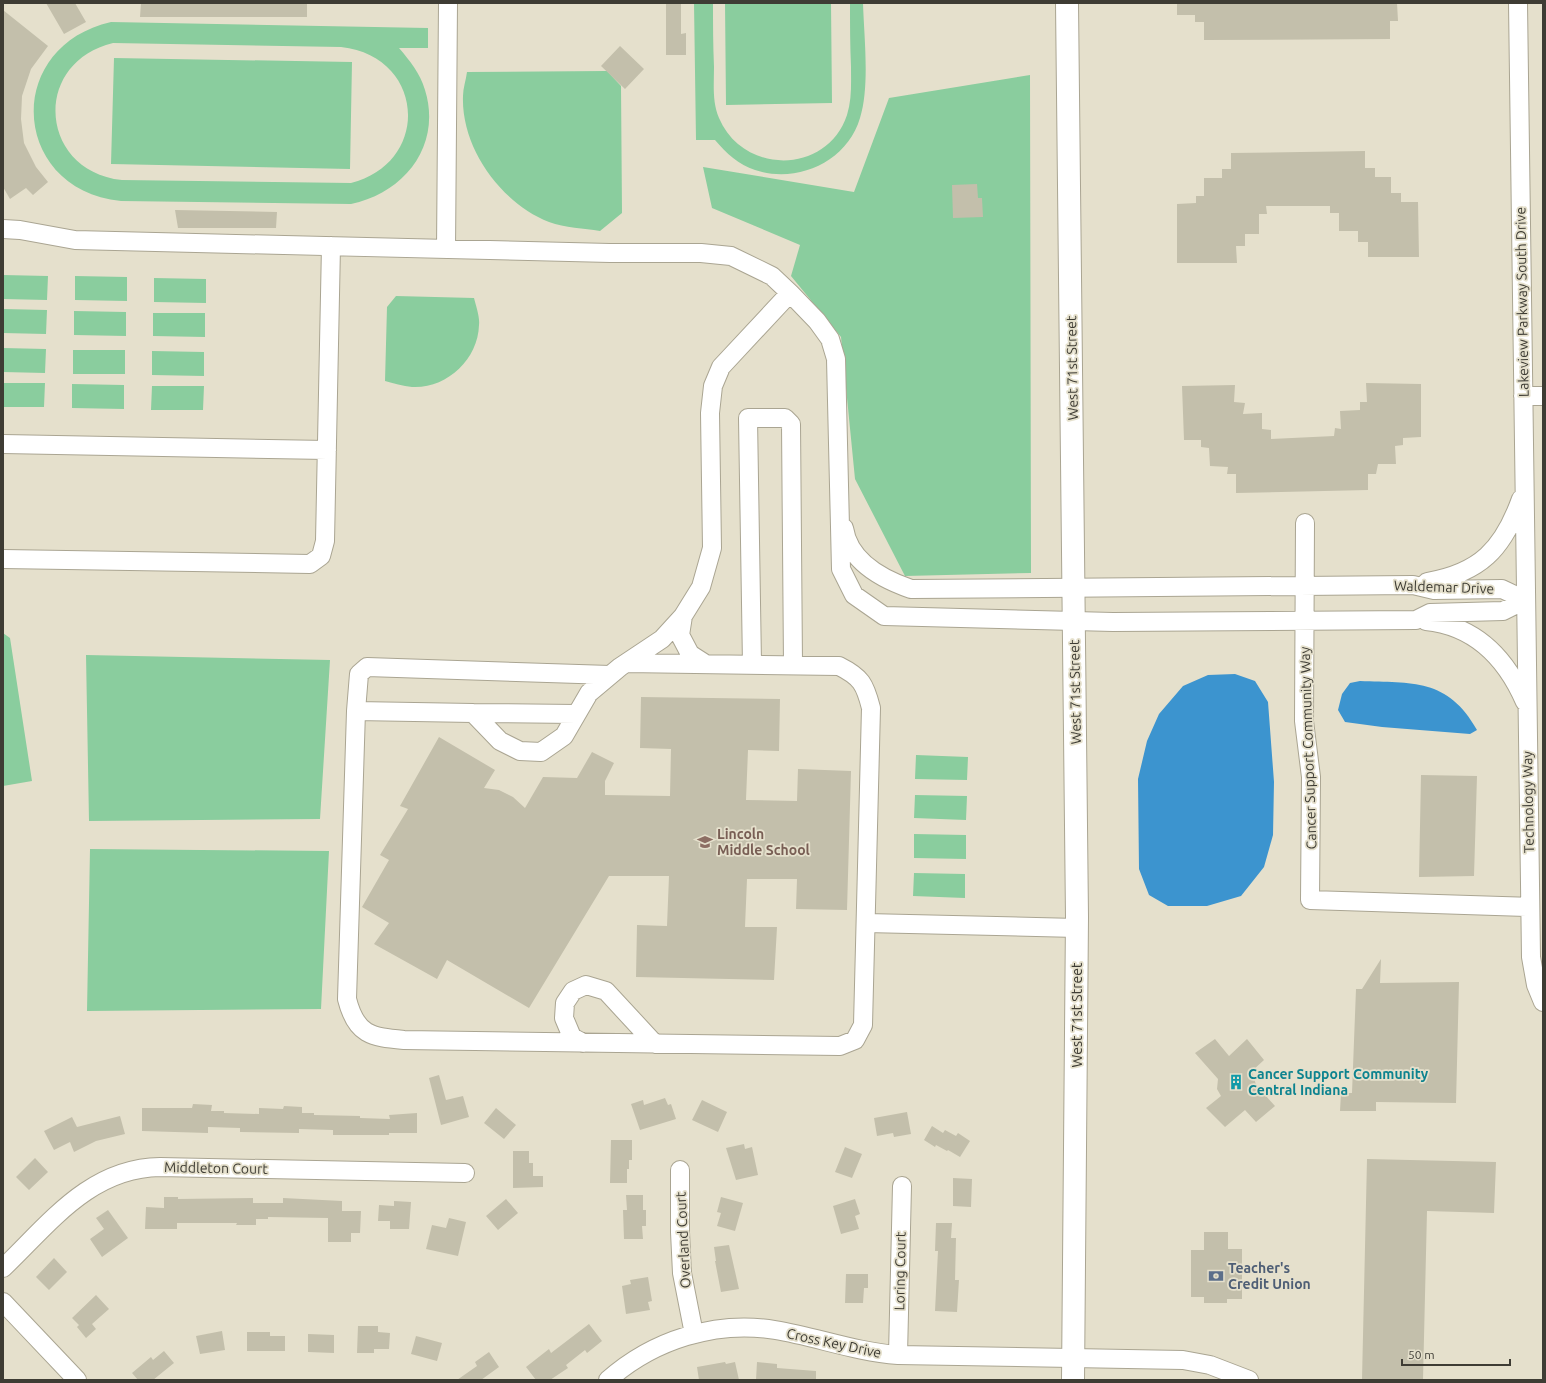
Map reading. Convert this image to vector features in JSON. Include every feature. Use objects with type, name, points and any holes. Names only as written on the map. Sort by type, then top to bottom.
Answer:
[{"type":"main road","name":"West 71st Street","points":[[1067,3],[1077,928],[1076,1213],[1073,1380]]},
{"type":"street","points":[[446,249],[448,3]]},
{"type":"street","name":"Lakeview Parkway South Drive","points":[[1518,3],[1525,600]]},
{"type":"street","points":[[3,229],[20,230],[75,240],[446,249],[701,253],[731,256],[772,276],[817,321],[830,339],[836,359],[838,492]]},
{"type":"street","points":[[3,559],[310,564],[321,556],[325,542],[331,246]]},
{"type":"street","points":[[472,713],[500,741],[520,751],[541,752],[564,736],[589,693],[626,662],[662,639],[684,616],[701,587],[712,548],[710,413],[713,386],[721,367],[790,293]]},
{"type":"street","points":[[1523,396],[1543,396]]},
{"type":"street","points":[[752,664],[748,418],[785,418],[791,424],[793,664]]},
{"type":"street","points":[[3,444],[327,450]]},
{"type":"street","name":"Waldemar Drive","points":[[838,492],[845,534],[858,560],[886,580],[911,589],[1074,589],[1413,585],[1434,590],[1502,590],[1525,600]]},
{"type":"street","name":"Waldemar Drive","points":[[838,492],[841,569],[854,595],[884,616],[1113,622],[1416,620],[1430,614],[1503,611],[1525,600]]},
{"type":"street","points":[[1413,585],[1461,574],[1474,568],[1494,549],[1507,530],[1517,512],[1524,492]]},
{"type":"street","name":"Cancer Support Community Way","points":[[1305,523],[1304,721],[1311,777],[1310,900],[1530,907]]},
{"type":"street","name":"Technology Way","points":[[1525,600],[1530,907],[1533,971],[1538,991],[1543,1002]]},
{"type":"street","points":[[684,616],[680,635],[690,654],[704,664]]},
{"type":"street","points":[[1416,620],[1437,622],[1454,626],[1483,643],[1495,653],[1508,670],[1518,686],[1527,707]]},
{"type":"street","points":[[610,675],[367,667],[359,674],[356,711],[347,999],[351,1014],[362,1029],[376,1038],[404,1040],[840,1046],[855,1040],[863,1025],[871,708],[866,689],[855,674],[839,666],[626,662]]},
{"type":"street","points":[[356,711],[576,714]]},
{"type":"street","points":[[866,923],[1077,928]]},
{"type":"street","points":[[551,1043],[561,1033],[565,1003],[573,992],[586,985],[606,990],[655,1044]]},
{"type":"street","points":[[564,1018],[572,1037],[583,1043]]},
{"type":"street","name":"Middleton Court","points":[[3,1268],[82,1193],[100,1182],[132,1170],[160,1167],[465,1173]]},
{"type":"street","name":"Overland Court","points":[[680,1170],[680,1232],[682,1273],[694,1334]]},
{"type":"street","name":"Loring Court","points":[[898,1355],[902,1186]]},
{"type":"street","points":[[3,1302],[77,1380]]},
{"type":"street","name":"Cross Key Drive","points":[[608,1380],[633,1361],[651,1350],[694,1334],[735,1328],[768,1329],[862,1351],[898,1355],[1183,1360],[1210,1365],[1249,1380]]},
{"type":"green space","points":[[694,3],[713,3],[714,92],[715,106],[719,118],[731,137],[746,150],[765,158],[784,160],[804,157],[822,149],[837,135],[847,115],[850,103],[850,3],[863,3],[866,61],[865,91],[860,118],[844,147],[818,166],[787,174],[771,174],[749,168],[738,162],[715,140],[696,140]]},
{"type":"green space","points":[[725,3],[831,3],[832,103],[726,105]]},
{"type":"green space","points":[[111,22],[428,28],[428,48],[399,48],[411,63],[425,90],[429,110],[428,129],[423,147],[415,164],[403,178],[388,189],[370,198],[351,204],[121,201],[85,191],[58,172],[41,146],[34,117],[37,87],[51,59],[76,36]],"holes":[[[113,43],[341,47],[369,55],[389,69],[402,88],[408,110],[406,133],[395,154],[377,171],[351,183],[122,180],[94,172],[74,158],[61,138],[56,116],[58,93],[68,72],[86,54]]]},
{"type":"green space","points":[[114,58],[352,62],[350,169],[111,164]]},
{"type":"green space","points":[[607,71],[621,86],[622,213],[600,231],[568,227],[549,222],[531,213],[515,202],[487,171],[477,154],[469,135],[464,116],[463,93],[467,72]]},
{"type":"green space","points":[[1030,75],[1031,573],[905,576],[855,479],[841,337],[791,276],[800,245],[712,208],[703,167],[854,192],[889,98]]},
{"type":"green space","points":[[3,275],[48,276],[47,300],[3,299]]},
{"type":"green space","points":[[75,276],[127,277],[127,301],[75,300]]},
{"type":"green space","points":[[154,278],[206,279],[206,303],[154,302]]},
{"type":"green space","points":[[396,296],[474,298],[479,319],[477,338],[473,350],[458,370],[437,383],[425,386],[412,387],[385,381],[387,307]]},
{"type":"green space","points":[[3,309],[47,310],[46,334],[3,333]]},
{"type":"green space","points":[[74,311],[126,312],[126,336],[74,335]]},
{"type":"green space","points":[[153,313],[205,313],[205,337],[153,336]]},
{"type":"green space","points":[[3,348],[46,349],[45,373],[3,372]]},
{"type":"green space","points":[[73,350],[125,350],[125,374],[73,374]]},
{"type":"green space","points":[[152,351],[204,352],[204,376],[152,375]]},
{"type":"green space","points":[[3,383],[45,383],[44,407],[3,407]]},
{"type":"green space","points":[[72,384],[124,385],[124,409],[72,408]]},
{"type":"green space","points":[[152,386],[204,386],[203,410],[151,410]]},
{"type":"green space","points":[[3,633],[10,638],[32,781],[3,786]]},
{"type":"green space","points":[[86,655],[330,660],[320,819],[89,821]]},
{"type":"green space","points":[[916,755],[968,757],[967,780],[915,779]]},
{"type":"green space","points":[[915,795],[967,796],[966,820],[914,818]]},
{"type":"green space","points":[[914,834],[966,835],[966,859],[914,858]]},
{"type":"green space","points":[[90,849],[329,851],[321,1009],[87,1011]]},
{"type":"green space","points":[[914,873],[965,874],[965,898],[913,896]]},
{"type":"water","points":[[1235,674],[1255,681],[1268,702],[1274,782],[1273,835],[1264,867],[1241,896],[1207,906],[1168,906],[1149,895],[1139,869],[1138,779],[1147,741],[1159,714],[1183,686],[1208,675]]},
{"type":"water","points":[[1360,681],[1412,684],[1441,692],[1454,701],[1466,713],[1477,730],[1470,734],[1382,727],[1345,722],[1338,710],[1342,694],[1350,683]]},
{"type":"building","points":[[46,3],[75,3],[86,22],[64,34]]},
{"type":"building","points":[[141,3],[307,3],[307,17],[140,17]]},
{"type":"building","points":[[666,3],[681,3],[681,34],[686,33],[686,55],[666,55]]},
{"type":"building","points":[[1177,3],[1397,3],[1398,21],[1390,21],[1390,39],[1204,40],[1204,22],[1195,22],[1195,15],[1177,15]]},
{"type":"building","points":[[3,10],[48,46],[31,69],[22,96],[21,119],[24,143],[36,167],[48,182],[33,195],[26,188],[10,199],[3,187]]},
{"type":"building","points":[[620,46],[644,69],[625,89],[601,66]]},
{"type":"building","points":[[1365,151],[1365,168],[1375,168],[1375,177],[1391,177],[1391,193],[1401,193],[1401,202],[1418,202],[1419,257],[1368,257],[1368,242],[1358,242],[1358,231],[1339,231],[1339,213],[1330,213],[1330,206],[1266,206],[1267,214],[1259,214],[1259,234],[1245,234],[1245,246],[1236,246],[1237,263],[1177,263],[1177,204],[1196,203],[1196,196],[1204,196],[1204,178],[1222,178],[1222,169],[1231,169],[1231,153]]},
{"type":"building","points":[[977,184],[978,198],[982,198],[983,217],[953,218],[952,185]]},
{"type":"building","points":[[175,210],[277,212],[276,228],[178,228]]},
{"type":"building","points":[[1366,383],[1421,384],[1421,437],[1403,438],[1403,445],[1395,446],[1396,464],[1378,464],[1376,474],[1368,474],[1368,490],[1236,493],[1236,474],[1227,474],[1228,467],[1210,466],[1209,448],[1201,447],[1201,440],[1184,440],[1182,386],[1235,385],[1234,402],[1245,403],[1243,414],[1262,413],[1262,429],[1271,430],[1271,439],[1334,436],[1335,428],[1341,429],[1340,411],[1360,410],[1360,402],[1367,402]]},
{"type":"building","points":[[641,697],[780,699],[779,751],[748,750],[746,800],[797,801],[798,769],[851,771],[847,910],[796,909],[797,879],[747,879],[745,927],[777,927],[774,980],[636,977],[637,925],[667,926],[669,876],[609,876],[529,1008],[447,960],[437,979],[374,944],[389,923],[362,907],[389,860],[380,855],[408,809],[400,806],[439,737],[495,770],[484,788],[499,790],[513,797],[525,808],[543,777],[577,778],[592,752],[614,763],[605,781],[605,795],[670,796],[671,749],[640,748]]},
{"type":"building","points":[[1421,775],[1477,776],[1474,876],[1419,877]]},
{"type":"building","points":[[1381,959],[1380,983],[1459,982],[1456,1103],[1376,1102],[1376,1111],[1340,1111],[1341,1093],[1352,1093],[1356,989],[1362,989]]},
{"type":"building","name":"Cancer Support Community Central Indiana","points":[[1215,1039],[1229,1056],[1247,1039],[1264,1060],[1252,1071],[1256,1085],[1275,1106],[1256,1122],[1245,1110],[1225,1127],[1206,1108],[1221,1096],[1217,1089],[1218,1079],[1195,1053]]},
{"type":"building","points":[[439,1075],[446,1100],[463,1096],[469,1117],[441,1125],[429,1078]]},
{"type":"building","points":[[665,1098],[668,1105],[671,1104],[676,1119],[640,1130],[631,1104],[643,1100],[644,1105]]},
{"type":"building","points":[[702,1100],[727,1112],[718,1132],[692,1120]]},
{"type":"building","points":[[193,1104],[212,1105],[211,1111],[224,1111],[224,1113],[259,1114],[259,1108],[283,1109],[284,1106],[302,1107],[302,1113],[314,1113],[314,1115],[360,1116],[360,1118],[390,1119],[389,1115],[417,1113],[417,1133],[389,1133],[389,1135],[333,1135],[333,1130],[299,1129],[299,1133],[240,1132],[240,1128],[208,1127],[208,1133],[142,1131],[142,1108],[192,1108]]},
{"type":"building","points":[[496,1108],[516,1125],[504,1139],[484,1123]]},
{"type":"building","points":[[907,1112],[911,1134],[894,1137],[893,1133],[877,1136],[874,1118]]},
{"type":"building","points":[[120,1116],[125,1134],[96,1141],[74,1152],[70,1142],[54,1150],[44,1131],[72,1117],[77,1127]]},
{"type":"building","points":[[932,1126],[943,1133],[945,1130],[956,1136],[958,1133],[970,1141],[960,1157],[936,1145],[935,1147],[924,1140]]},
{"type":"building","points":[[611,1140],[632,1140],[632,1160],[629,1160],[629,1169],[627,1169],[627,1183],[610,1183]]},
{"type":"building","points":[[744,1144],[745,1149],[752,1147],[758,1175],[736,1180],[726,1148]]},
{"type":"building","points":[[845,1147],[862,1154],[852,1178],[835,1172]]},
{"type":"building","points":[[513,1151],[529,1151],[529,1163],[533,1163],[533,1176],[543,1176],[543,1187],[513,1188]]},
{"type":"building","points":[[35,1158],[48,1172],[29,1190],[16,1177]]},
{"type":"building","points":[[1367,1159],[1496,1162],[1494,1213],[1427,1211],[1423,1380],[1362,1380]]},
{"type":"building","points":[[953,1178],[972,1179],[971,1207],[953,1206]]},
{"type":"building","points":[[626,1195],[643,1195],[643,1210],[646,1210],[646,1226],[642,1226],[643,1239],[624,1239],[623,1210],[627,1210]]},
{"type":"building","points":[[164,1197],[178,1197],[178,1199],[253,1198],[253,1203],[283,1203],[283,1198],[342,1201],[342,1211],[361,1211],[360,1233],[351,1233],[351,1242],[328,1242],[328,1218],[268,1217],[268,1219],[256,1219],[256,1225],[236,1225],[237,1223],[177,1223],[177,1229],[145,1229],[146,1207],[164,1208]]},
{"type":"building","points":[[721,1197],[743,1203],[735,1231],[717,1226],[721,1213],[717,1212]]},
{"type":"building","points":[[506,1199],[518,1213],[498,1230],[486,1216]]},
{"type":"building","points":[[855,1199],[860,1214],[855,1216],[859,1229],[841,1234],[833,1206]]},
{"type":"building","points":[[394,1201],[411,1202],[409,1229],[390,1229],[390,1221],[378,1221],[379,1205],[394,1206]]},
{"type":"building","points":[[108,1210],[128,1238],[102,1257],[90,1239],[104,1229],[96,1218]]},
{"type":"building","points":[[449,1218],[466,1222],[458,1256],[426,1249],[432,1225],[446,1228]]},
{"type":"building","points":[[936,1223],[952,1223],[951,1238],[956,1238],[955,1280],[959,1280],[957,1312],[935,1311],[938,1251],[935,1251]]},
{"type":"building","name":"Teacher's Credit Union","points":[[1204,1232],[1228,1232],[1228,1249],[1242,1249],[1242,1299],[1227,1299],[1227,1303],[1204,1303],[1204,1297],[1191,1297],[1191,1250],[1204,1250]]},
{"type":"building","points":[[729,1245],[739,1289],[721,1292],[714,1247]]},
{"type":"building","points":[[54,1258],[67,1272],[49,1290],[36,1277]]},
{"type":"building","points":[[846,1274],[868,1274],[868,1288],[864,1288],[863,1303],[845,1303]]},
{"type":"building","points":[[648,1277],[652,1301],[648,1302],[650,1310],[626,1314],[622,1286],[631,1284],[630,1280]]},
{"type":"building","points":[[96,1295],[109,1309],[92,1324],[96,1329],[86,1338],[77,1327],[79,1325],[72,1318]]},
{"type":"building","points":[[589,1324],[602,1341],[587,1353],[585,1350],[566,1365],[568,1368],[550,1380],[536,1380],[526,1367],[549,1349],[551,1353]]},
{"type":"building","points":[[358,1326],[378,1326],[378,1332],[390,1333],[389,1349],[374,1349],[374,1353],[357,1353]]},
{"type":"building","points":[[222,1331],[225,1350],[200,1354],[196,1336]]},
{"type":"building","points":[[247,1332],[270,1332],[270,1336],[285,1336],[285,1351],[247,1351]]},
{"type":"building","points":[[308,1334],[334,1335],[334,1353],[308,1352]]},
{"type":"building","points":[[416,1336],[442,1343],[437,1361],[411,1354]]},
{"type":"building","points":[[164,1351],[174,1363],[153,1380],[138,1380],[132,1373],[151,1357],[153,1360]]},
{"type":"building","points":[[489,1352],[499,1367],[481,1380],[457,1380],[477,1366],[475,1362]]},
{"type":"building","points":[[725,1362],[726,1364],[735,1362],[739,1380],[699,1380],[697,1367]]},
{"type":"building","points":[[757,1362],[777,1364],[777,1368],[816,1371],[816,1380],[756,1380]]},
{"type":"place","name":"Lincoln Middle School","points":[[705,842]]},
{"type":"place","name":"Cancer Support Community Central Indiana","points":[[1236,1082]]},
{"type":"place","name":"Teacher's Credit Union","points":[[1216,1276]]}]
